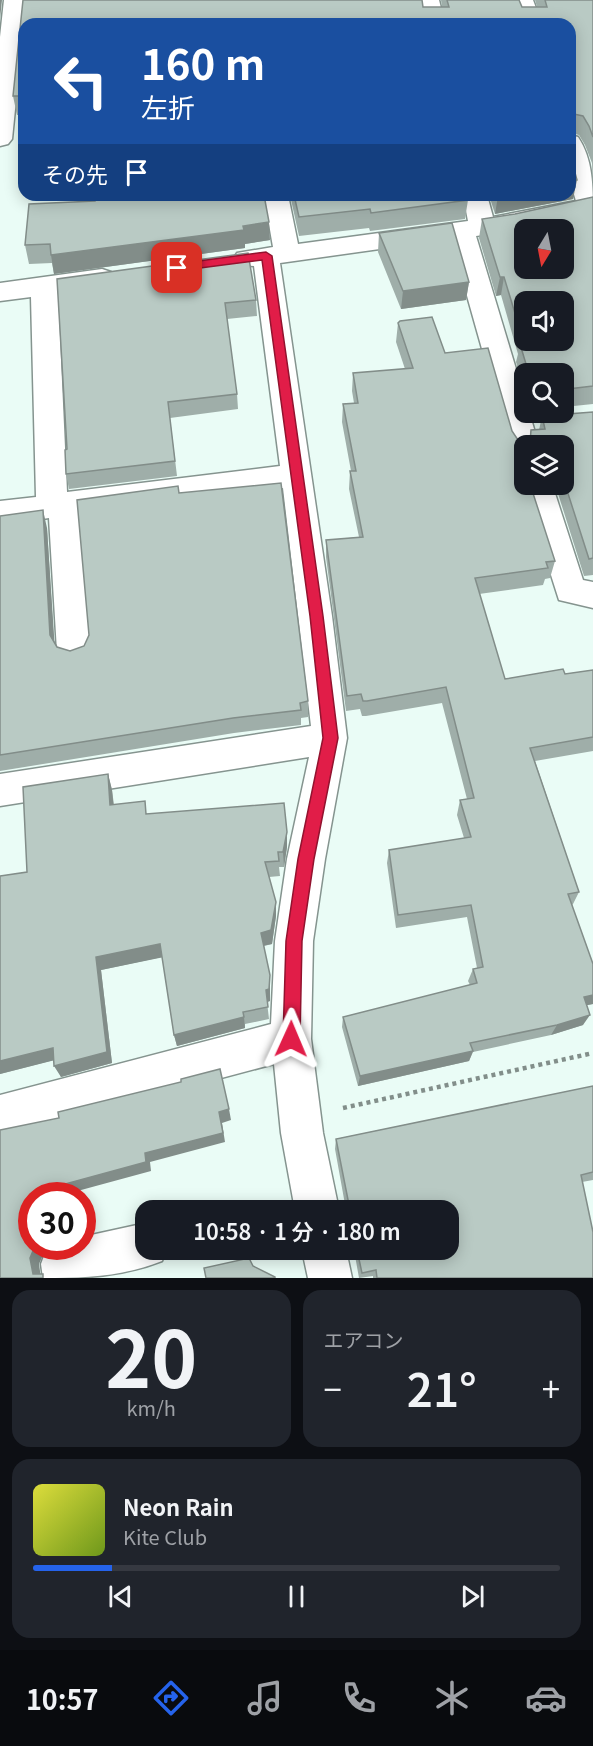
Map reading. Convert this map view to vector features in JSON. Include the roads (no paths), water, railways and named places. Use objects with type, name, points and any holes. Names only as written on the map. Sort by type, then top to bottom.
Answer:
[{"type":"street","points":[[428,0],[432,18]]},
{"type":"street","points":[[522,0],[529,18]]},
{"type":"street","points":[[0,139],[10,2]]},
{"type":"street","points":[[219,262],[471,228],[591,209],[576,161]]},
{"type":"street","points":[[276,201],[277,255],[296,475],[330,738],[306,859],[294,941],[291,1039],[311,1200]]},
{"type":"street","points":[[474,201],[471,228],[521,435]]},
{"type":"street","points":[[0,292],[126,275]]},
{"type":"street","points":[[44,286],[58,504],[74,651]]},
{"type":"street","points":[[523,435],[545,423]]},
{"type":"street","points":[[0,513],[296,475]]},
{"type":"street","points":[[540,495],[570,591],[592,599]]},
{"type":"street","points":[[0,790],[330,738]]},
{"type":"street","points":[[0,1116],[291,1039]]},
{"type":"street","points":[[65,1278],[63,1264],[135,1248]]},
{"type":"street","points":[[326,1260],[330,1278]]}]
